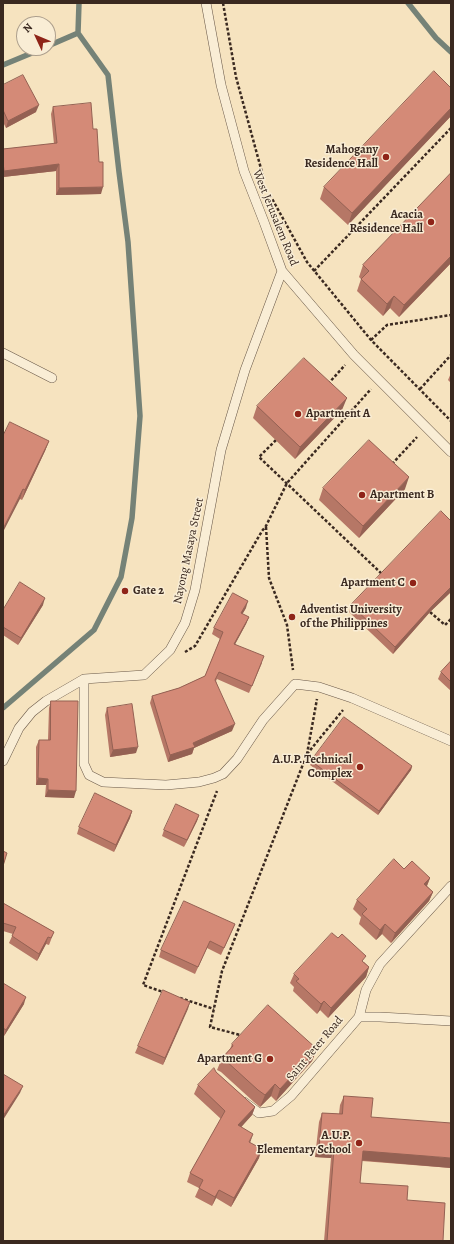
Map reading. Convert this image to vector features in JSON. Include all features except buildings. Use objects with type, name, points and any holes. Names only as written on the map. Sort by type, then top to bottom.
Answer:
[{"type":"lane","name":"West Jerusalem Road","points":[[206,3],[222,85],[244,171],[282,271],[354,355],[451,452]]},
{"type":"lane","name":"Nayong Masaya Street","points":[[3,761],[19,728],[32,712],[46,701],[84,679],[144,674],[170,650],[185,623],[195,590],[221,450],[245,370],[282,271]]},
{"type":"lane","points":[[3,353],[52,378]]},
{"type":"lane","points":[[84,679],[84,764],[89,775],[103,782],[166,785],[199,782],[223,774],[236,759],[263,720],[295,684],[319,687],[352,698],[451,741]]},
{"type":"lane","points":[[359,1017],[366,990],[380,964],[451,886]]},
{"type":"lane","name":"Saint Peter Road","points":[[239,1097],[259,1113],[273,1111],[291,1096],[359,1017],[451,1022]]},
{"type":"path","points":[[223,3],[236,77],[264,179]]},
{"type":"path","points":[[314,271],[451,128]]},
{"type":"path","points":[[269,193],[307,262],[314,271],[371,340],[451,421]]},
{"type":"path","points":[[371,340],[387,325],[451,315]]},
{"type":"path","points":[[327,384],[354,355]]},
{"type":"path","points":[[420,389],[451,355]]},
{"type":"path","points":[[183,653],[195,646],[266,526],[287,483],[379,380]]},
{"type":"path","points":[[391,465],[426,427]]},
{"type":"path","points":[[276,440],[259,457],[383,575]]},
{"type":"path","points":[[266,526],[269,578],[286,625],[295,684]]},
{"type":"path","points":[[430,612],[445,625],[451,619]]},
{"type":"path","points":[[246,1036],[210,1028],[222,971],[307,754],[319,687]]},
{"type":"path","points":[[307,754],[352,698]]},
{"type":"path","points":[[170,994],[143,985],[223,774]]},
{"type":"path","points":[[177,997],[214,1009]]},
{"type":"waterway","points":[[3,708],[94,630],[121,577],[132,518],[140,416],[128,242],[108,75],[78,33],[79,3]]},
{"type":"waterway","points":[[408,3],[436,38],[451,52]]},
{"type":"waterway","points":[[56,43],[78,33]]},
{"type":"waterway","points":[[3,65],[25,56]]},
{"type":"place","name":"Mahogany Residence Hall","points":[[386,157]]},
{"type":"place","name":"Acacia Residence Hall","points":[[431,222]]},
{"type":"place","name":"Apartment A","points":[[298,414]]},
{"type":"place","name":"Apartment B","points":[[362,495]]},
{"type":"place","name":"Apartment C","points":[[413,583]]},
{"type":"place","name":"Gate 2","points":[[125,591]]},
{"type":"place","name":"Adventist University of the Philippines","points":[[292,617]]},
{"type":"place","name":"A.U.P. Technical Complex","points":[[360,767]]},
{"type":"place","name":"Apartment G","points":[[270,1059]]},
{"type":"place","name":"A.U.P. Elementary School","points":[[359,1143]]}]
